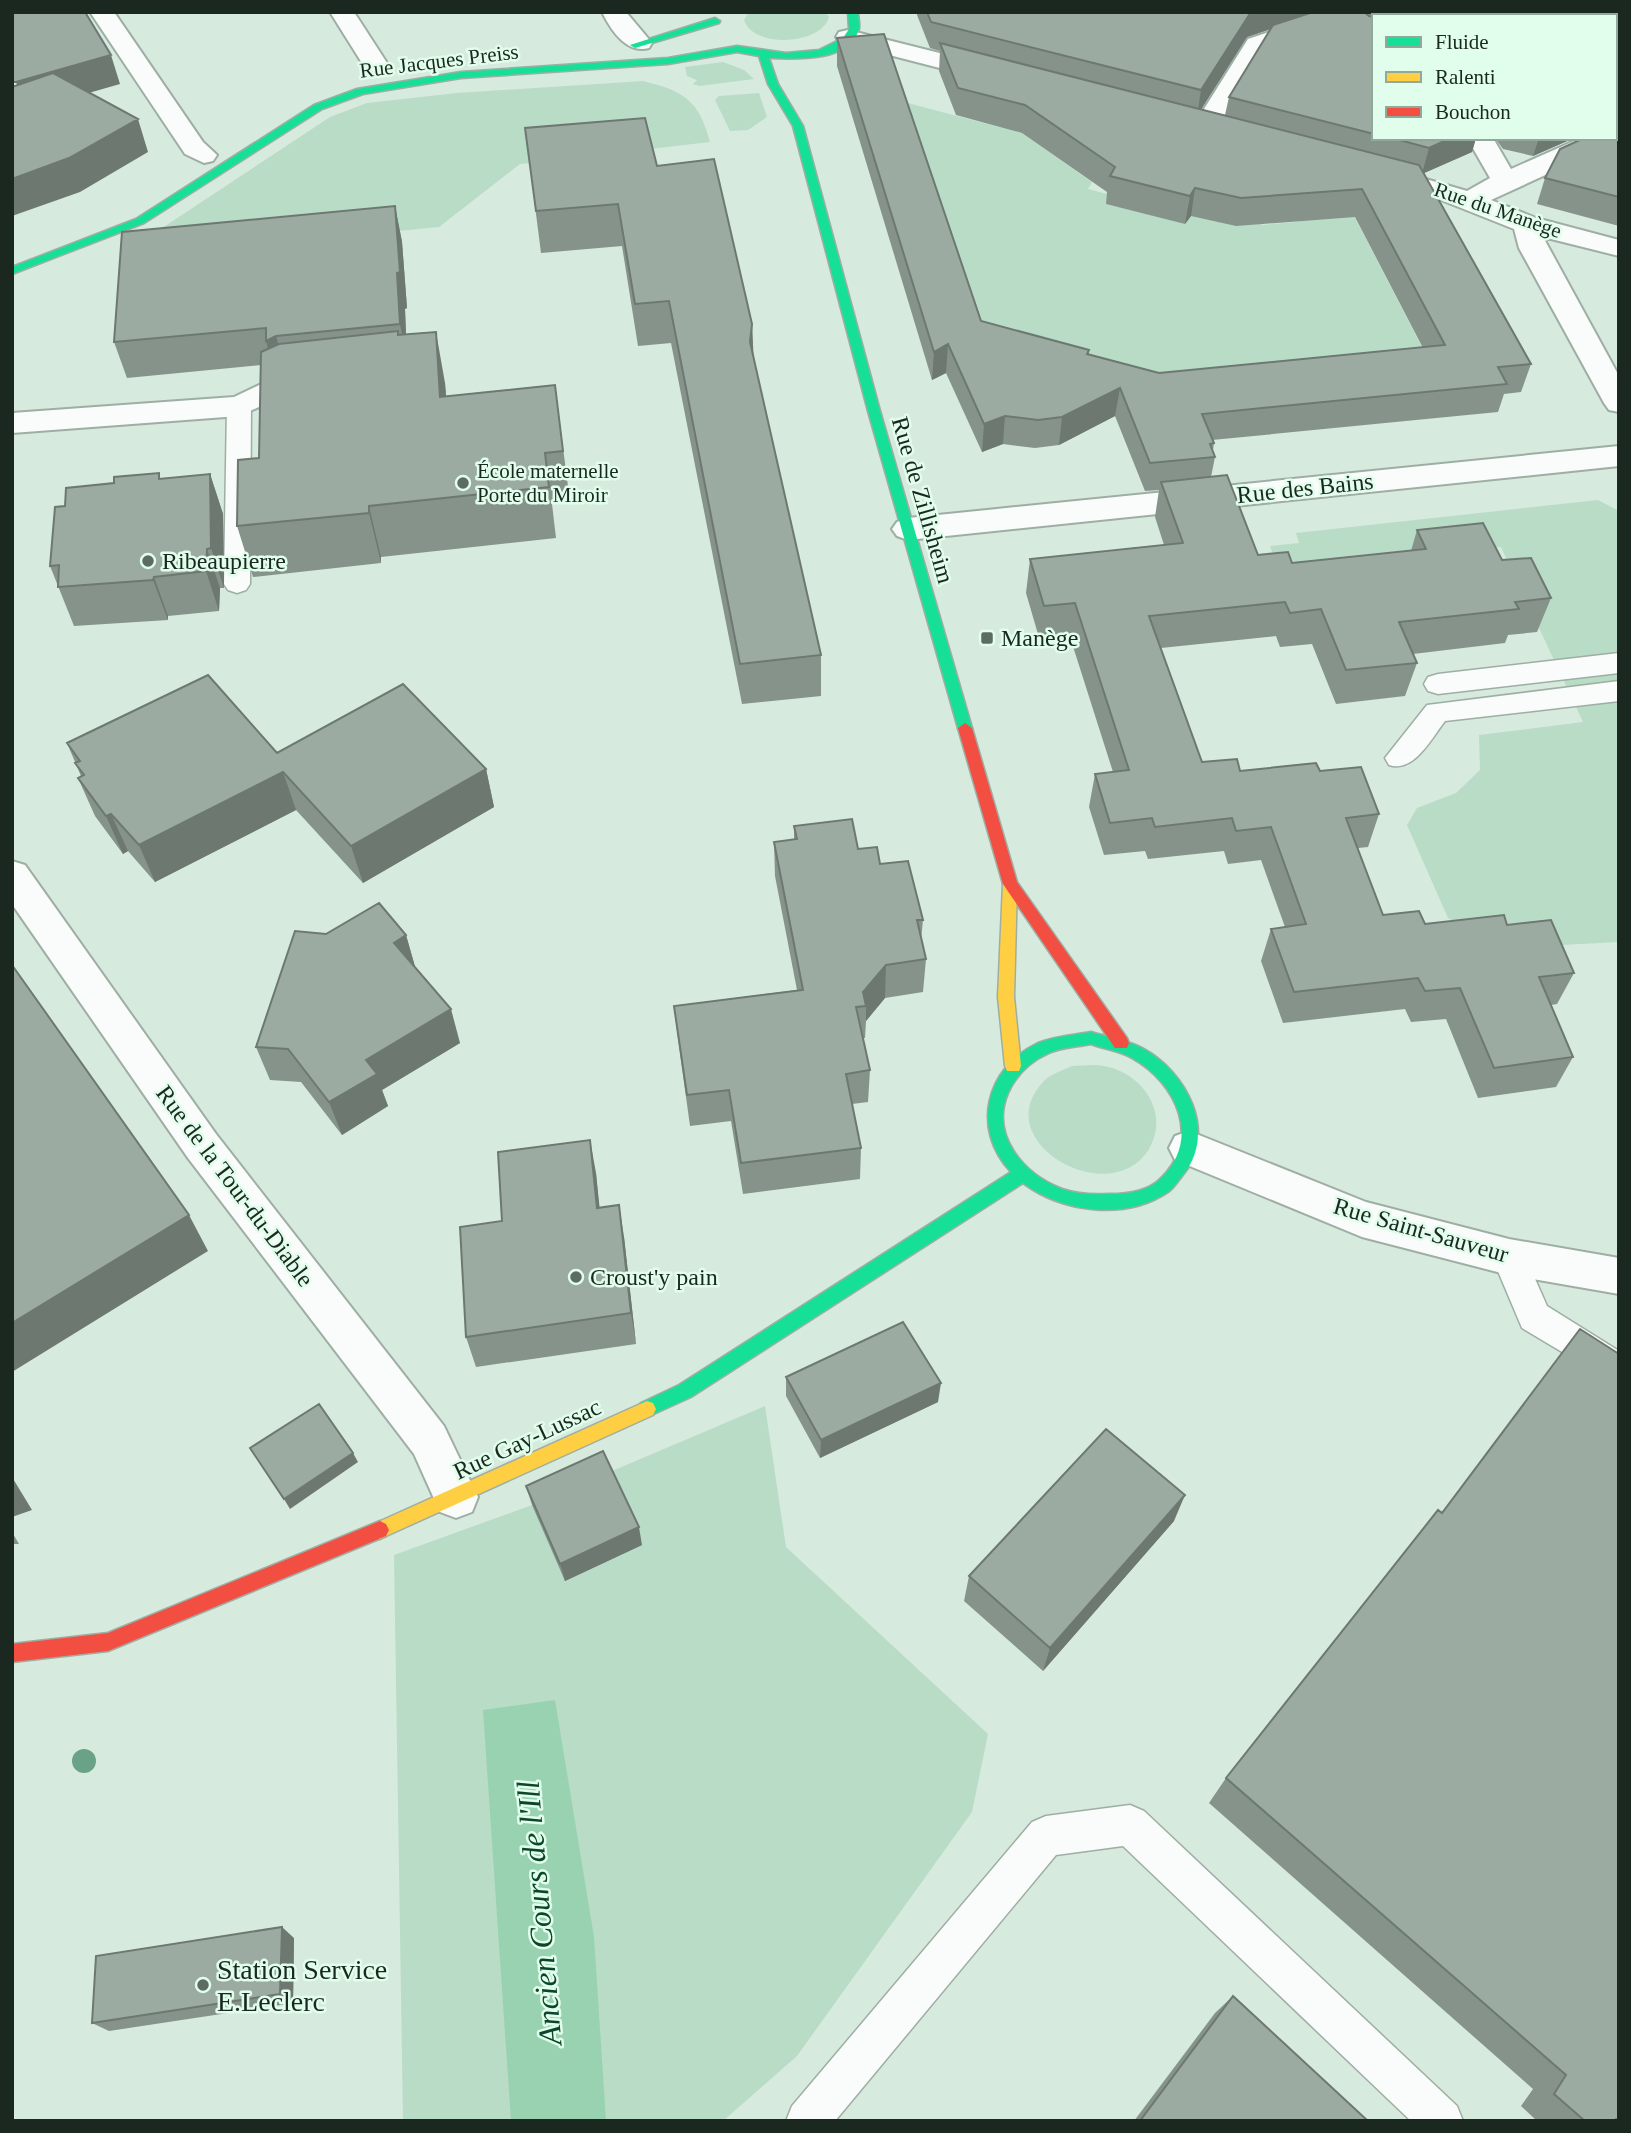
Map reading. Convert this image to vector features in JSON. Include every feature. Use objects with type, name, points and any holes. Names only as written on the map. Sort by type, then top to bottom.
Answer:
[{"type":"street","points":[[102,12],[194,148],[204,155]]},
{"type":"street","points":[[342,12],[376,67]]},
{"type":"street","points":[[614,12],[621,24],[640,43]]},
{"type":"street","points":[[1205,128],[1257,44],[1348,14],[1372,33]]},
{"type":"street","points":[[717,16],[720,36],[737,48],[764,57],[807,63],[827,51],[853,19],[1018,80]]},
{"type":"street","name":"Rue Jacques Preiss","points":[[415,65],[587,55],[640,43],[717,16]]},
{"type":"street","name":"Rue Jacques Preiss","points":[[12,271],[140,221],[318,107],[361,91],[461,75],[668,61],[737,48]]},
{"type":"street","name":"Rue de Zillisheim","points":[[764,57],[774,84],[797,126],[908,529],[1010,884],[1079,987],[1121,1043]]},
{"type":"street","name":"Rue de Zillisheim","points":[[797,126],[801,104]]},
{"type":"street","points":[[1178,121],[1232,135]]},
{"type":"street","points":[[1481,140],[1505,181]]},
{"type":"street","points":[[1470,201],[1505,181],[1599,140]]},
{"type":"street","name":"Rue Jacques Preiss","points":[[140,221],[165,197],[211,164],[204,155]]},
{"type":"street","name":"Rue du Manège","points":[[1353,167],[1435,188],[1526,224],[1619,248]]},
{"type":"street","points":[[75,228],[110,214]]},
{"type":"street","points":[[1526,224],[1534,248],[1619,403]]},
{"type":"street","points":[[12,423],[239,406],[286,384],[338,379]]},
{"type":"street","name":"Rue des Bains","points":[[908,529],[1619,456]]},
{"type":"street","name":"Rue de la Tour-du-Diable","points":[[12,875],[202,1146],[429,1440],[456,1497]]},
{"type":"street","name":"Rue de Zillisheim","points":[[1010,884],[1006,997],[1013,1066]]},
{"type":"street","points":[[1091,1038],[1121,1043],[1154,1060],[1179,1085],[1191,1116],[1189,1148],[1176,1174],[1151,1194],[1119,1204],[1084,1205],[1049,1195],[1021,1175],[1001,1149],[993,1120],[997,1091],[1013,1066],[1034,1050],[1061,1040],[1091,1038]]},
{"type":"street","name":"Rue Saint-Sauveur","points":[[1189,1148],[1362,1219],[1509,1257],[1619,1276]]},
{"type":"street","name":"Rue Gay-Lussac","points":[[12,1653],[107,1642],[286,1570],[456,1497],[685,1391],[1021,1175]]},
{"type":"lane","points":[[237,584],[239,406]]},
{"type":"lane","points":[[1438,684],[1619,663]]},
{"type":"lane","points":[[1399,758],[1437,712],[1619,691]]},
{"type":"lane","points":[[1509,1257],[1534,1317],[1619,1370]]},
{"type":"lane","points":[[807,2121],[1046,1836],[1130,1825],[1442,2121]]},
{"type":"shaded area","points":[[749,12],[825,12],[829,17],[824,26],[814,33],[787,40],[760,36],[750,29],[744,20]]},
{"type":"shaded area","points":[[723,62],[744,70],[754,79],[699,86],[693,84],[697,80],[687,76],[685,67]]},
{"type":"shaded area","points":[[643,81],[670,89],[688,100],[701,117],[710,142],[520,164],[439,227],[173,253],[141,242],[330,117],[367,103],[457,93]]},
{"type":"shaded area","points":[[759,93],[767,117],[748,130],[730,131],[715,100],[719,96]]},
{"type":"shaded area","points":[[900,101],[1022,133],[1092,182],[1088,189],[1111,195],[1106,204],[1131,210],[1133,207],[1185,224],[1191,216],[1257,213],[1262,225],[1295,222],[1349,206],[1436,374],[1154,401],[981,353]]},
{"type":"shaded area","points":[[1598,500],[1619,511],[1619,942],[1506,948],[1448,918],[1407,825],[1417,808],[1456,793],[1480,770],[1479,735],[1583,722],[1501,547],[1324,565],[1277,565],[1270,546],[1299,543],[1296,533]]},
{"type":"shaded area","points":[[1100,1065],[1118,1070],[1141,1086],[1149,1097],[1154,1109],[1155,1135],[1149,1149],[1131,1167],[1108,1174],[1084,1171],[1060,1162],[1041,1146],[1030,1126],[1030,1104],[1044,1081],[1072,1066]]},
{"type":"shaded area","points":[[765,1406],[786,1547],[988,1734],[972,1812],[797,2056],[723,2121],[403,2121],[394,1555],[532,1505]]},
{"type":"water","name":"Ancien Cours de l'Ill","points":[[555,1700],[594,1937],[606,2121],[511,2121],[483,1710]]},
{"type":"building","points":[[12,12],[85,12],[111,55],[12,82]]},
{"type":"building","points":[[927,12],[1251,12],[1201,90],[931,22]]},
{"type":"building","points":[[1313,12],[1364,12],[1372,17],[1372,133],[1229,97],[1273,25]]},
{"type":"building","points":[[1619,12],[1619,108],[1617,14],[1382,14]]},
{"type":"building","points":[[884,34],[981,321],[1089,350],[1087,354],[1159,373],[1445,345],[1362,189],[1241,198],[1195,188],[1190,196],[1110,176],[1115,167],[1025,105],[958,88],[940,43],[1419,165],[1531,364],[1498,367],[1507,384],[1202,414],[1214,443],[1210,444],[1215,457],[1150,463],[1120,388],[1062,417],[1038,420],[1005,416],[984,424],[948,344],[934,352],[837,38]]},
{"type":"building","points":[[53,73],[138,119],[69,158],[12,179],[12,87]]},
{"type":"building","points":[[645,118],[657,166],[714,159],[752,324],[750,342],[821,655],[740,664],[669,301],[635,304],[618,204],[536,211],[525,128]]},
{"type":"building","points":[[1619,122],[1619,197],[1545,178],[1560,149],[1580,140],[1617,140]]},
{"type":"building","points":[[1399,140],[1447,140],[1429,148]]},
{"type":"building","points":[[395,206],[400,272],[397,273],[400,324],[276,336],[266,341],[266,328],[114,342],[122,232]]},
{"type":"building","points":[[398,331],[398,335],[436,332],[440,397],[555,385],[563,451],[545,453],[549,487],[369,506],[369,513],[237,526],[238,460],[259,458],[261,352],[279,344]]},
{"type":"building","points":[[159,473],[159,479],[210,474],[211,548],[207,549],[206,571],[154,577],[153,580],[58,587],[59,565],[50,566],[55,507],[65,506],[66,488],[114,483],[114,477]]},
{"type":"building","points":[[1227,475],[1258,555],[1288,552],[1292,563],[1426,549],[1417,530],[1483,523],[1502,560],[1531,558],[1551,598],[1515,602],[1519,609],[1399,622],[1417,663],[1346,670],[1321,609],[1290,613],[1285,602],[1149,616],[1202,762],[1237,759],[1240,771],[1316,763],[1320,771],[1361,767],[1379,814],[1346,818],[1383,915],[1419,911],[1425,924],[1504,915],[1507,925],[1551,920],[1574,973],[1539,977],[1573,1057],[1494,1068],[1460,988],[1425,991],[1418,978],[1294,992],[1271,929],[1306,924],[1271,827],[1236,831],[1232,818],[1155,827],[1152,818],[1110,823],[1095,774],[1129,770],[1075,603],[1044,606],[1030,559],[1183,543],[1161,482]]},
{"type":"building","points":[[208,675],[277,753],[403,684],[486,769],[351,846],[283,772],[139,845],[111,814],[106,816],[78,778],[84,775],[75,763],[80,761],[67,743]]},
{"type":"building","points":[[852,819],[858,849],[877,847],[880,864],[908,861],[923,920],[917,920],[926,959],[886,965],[863,992],[866,1006],[856,1007],[870,1070],[846,1074],[861,1148],[741,1163],[729,1090],[687,1095],[674,1006],[803,990],[774,842],[797,839],[794,826]]},
{"type":"building","points":[[379,903],[406,935],[394,943],[451,1009],[366,1060],[377,1074],[329,1102],[288,1049],[256,1047],[295,931],[326,934]]},
{"type":"building","points":[[12,965],[189,1215],[12,1323]]},
{"type":"building","points":[[590,1140],[597,1208],[619,1205],[631,1313],[466,1337],[460,1227],[502,1221],[498,1152]]},
{"type":"building","points":[[903,1322],[941,1383],[821,1440],[786,1377]]},
{"type":"building","points":[[1580,1329],[1619,1354],[1619,2121],[1585,2121],[1554,2094],[1566,2075],[1226,1778],[1438,1510],[1442,1513]]},
{"type":"building","points":[[319,1404],[353,1453],[284,1499],[250,1448]]},
{"type":"building","points":[[1106,1429],[1185,1495],[1050,1648],[969,1576]]},
{"type":"building","points":[[603,1451],[639,1527],[560,1564],[526,1486]]},
{"type":"building","name":"Station Service E.Leclerc","points":[[282,1927],[280,1994],[92,2023],[96,1956]]},
{"type":"building","points":[[1233,1996],[1368,2121],[1140,2121]]},
{"type":"traffic: fast","points":[[741,50],[786,56],[821,53],[836,48],[847,40],[854,29],[853,12]]},
{"type":"traffic: fast","points":[[635,45],[715,21]]},
{"type":"traffic: fast","points":[[12,271],[140,221],[318,107],[361,91],[461,75],[668,61],[737,49]]},
{"type":"traffic: fast","points":[[764,57],[773,84],[798,126],[874,411],[965,728]]},
{"type":"traffic: fast","points":[[1091,1038],[1136,1052],[1168,1076],[1186,1104],[1191,1135],[1183,1164],[1163,1187],[1131,1201],[1088,1202],[1045,1189],[1011,1161],[1001,1146],[996,1130],[995,1113],[999,1097],[1016,1068],[1029,1056],[1044,1048],[1091,1038]]},
{"type":"traffic: fast","points":[[647,1409],[685,1391],[1021,1175]]},
{"type":"traffic: slow","points":[[1010,884],[1006,997],[1013,1066]]},
{"type":"traffic: slow","points":[[380,1530],[647,1409]]},
{"type":"traffic: jam","points":[[965,728],[1010,884],[1121,1043]]},
{"type":"traffic: jam","points":[[12,1653],[108,1642],[380,1530]]},
{"type":"place","name":"École maternelle Porte du Miroir","points":[[463,483]]},
{"type":"place","name":"Ribeaupierre","points":[[148,561]]},
{"type":"place","name":"Manège","points":[[987,638]]},
{"type":"place","name":"Croust'y pain","points":[[576,1277]]},
{"type":"place","name":"Station Service E.Leclerc","points":[[203,1985]]}]
